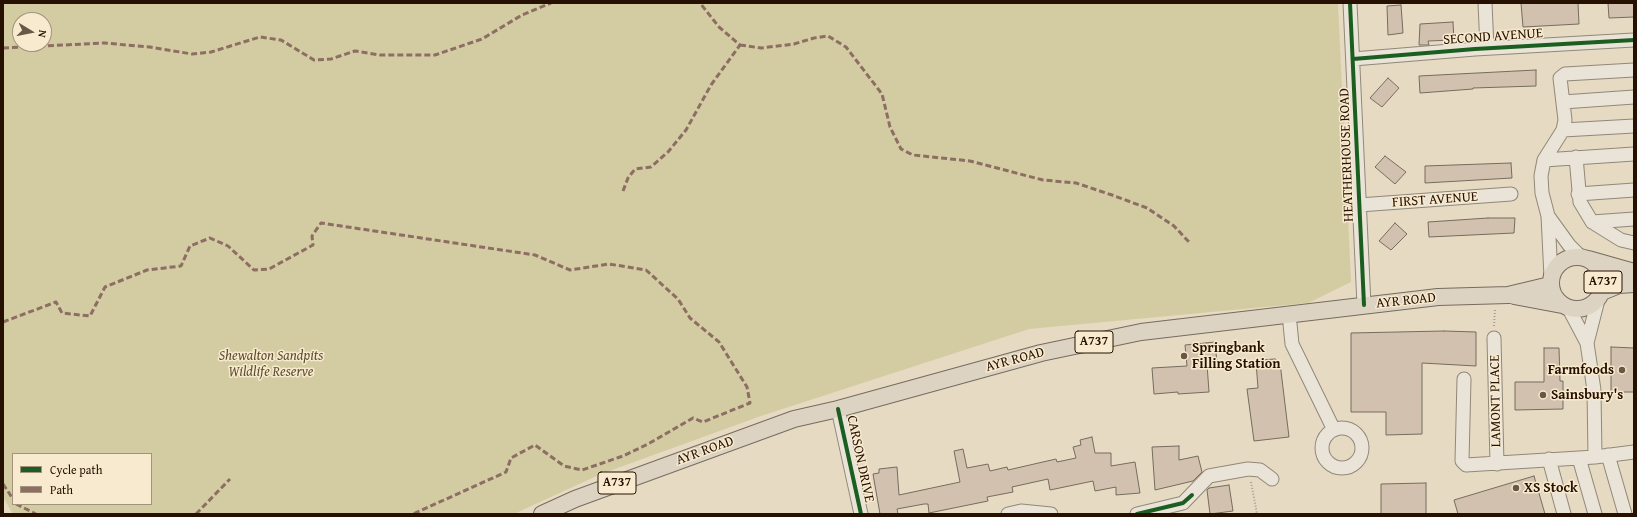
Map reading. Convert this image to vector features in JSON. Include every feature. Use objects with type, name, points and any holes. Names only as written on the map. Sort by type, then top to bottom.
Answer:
[{"type":"main road","name":"A737","points":[[1551,281],[1560,263],[1574,257],[1585,258],[1634,272]]},
{"type":"main road","name":"A737","points":[[1585,258],[1599,269],[1602,276],[1600,296]]},
{"type":"main road","name":"AYR ROAD","points":[[1502,295],[1551,281]]},
{"type":"main road","points":[[1551,281],[1556,300],[1565,307]]},
{"type":"main road","name":"A737","points":[[1565,307],[1584,309],[1600,296],[1619,285],[1634,284]]},
{"type":"main road","name":"AYR ROAD","points":[[542,514],[575,499],[794,419],[838,409],[1041,352],[1141,332],[1438,297],[1502,295],[1565,307]]},
{"type":"street","name":"HEATHERHOUSE ROAD","points":[[1350,3],[1364,305]]},
{"type":"street","points":[[1485,3],[1487,48]]},
{"type":"street","name":"SECOND AVENUE","points":[[1353,60],[1487,48],[1634,40]]},
{"type":"street","points":[[1551,281],[1548,216],[1542,193],[1541,176],[1544,160],[1563,130],[1565,120],[1560,78],[1565,74],[1634,70]]},
{"type":"street","points":[[1563,102],[1634,97]]},
{"type":"street","points":[[1563,130],[1634,126]]},
{"type":"street","points":[[1544,160],[1634,154]]},
{"type":"street","points":[[1576,157],[1578,194],[1580,202],[1592,222],[1621,240],[1634,243]]},
{"type":"street","points":[[1578,194],[1634,190]]},
{"type":"street","name":"FIRST AVENUE","points":[[1360,205],[1511,194]]},
{"type":"street","points":[[1548,216],[1569,245],[1585,258]]},
{"type":"street","points":[[1592,222],[1634,220]]},
{"type":"street","points":[[1587,343],[1600,296]]},
{"type":"street","points":[[1565,307],[1587,343],[1602,456],[1624,514]]},
{"type":"street","points":[[1289,314],[1292,344],[1334,430]]},
{"type":"street","name":"LAMONT PLACE","points":[[1494,338],[1497,464]]},
{"type":"street","name":"LAMONT PLACE","points":[[1464,379],[1462,461],[1466,465],[1579,458],[1634,452]]},
{"type":"street","name":"CARSON DRIVE","points":[[838,409],[861,514]]},
{"type":"street","points":[[1579,458],[1595,514]]},
{"type":"street","points":[[1549,459],[1564,514]]},
{"type":"street","points":[[1136,514],[1183,504],[1208,476],[1248,469],[1260,470],[1272,479]]},
{"type":"street","points":[[1008,514],[1021,512],[1051,514]]},
{"type":"path","points":[[1494,338],[1502,295]]},
{"type":"path","points":[[1248,469],[1257,514]]},
{"type":"green space","name":"Shewalton Sandpits Wildlife Reserve","points":[[3,3],[1338,3],[1351,282],[1308,303],[1029,329],[761,416],[601,474],[514,514],[13,514],[3,497]]},
{"type":"building","points":[[1521,3],[1578,3],[1579,24],[1523,27]]},
{"type":"building","points":[[1608,3],[1634,3],[1634,17],[1609,18]]},
{"type":"building","points":[[1401,5],[1403,33],[1388,35],[1387,6]]},
{"type":"building","points":[[1453,22],[1454,40],[1428,41],[1429,45],[1419,45],[1420,24]]},
{"type":"building","points":[[1536,70],[1536,86],[1473,88],[1420,93],[1419,76]]},
{"type":"building","points":[[1388,78],[1399,88],[1382,107],[1370,98]]},
{"type":"building","points":[[1385,156],[1406,172],[1395,184],[1375,167]]},
{"type":"building","points":[[1511,163],[1512,178],[1425,183],[1425,166]]},
{"type":"building","points":[[1488,218],[1515,218],[1514,233],[1429,237],[1428,222]]},
{"type":"building","points":[[1395,223],[1407,234],[1391,250],[1379,241]]},
{"type":"building","points":[[1444,331],[1476,332],[1476,366],[1422,363],[1422,434],[1386,435],[1386,412],[1351,412],[1351,333]]},
{"type":"building","points":[[1215,342],[1217,363],[1207,364],[1209,392],[1154,394],[1152,368],[1187,366],[1185,345]]},
{"type":"building","name":"Farmfoods","points":[[1611,347],[1634,348],[1634,392],[1611,392]]},
{"type":"building","points":[[1544,348],[1559,348],[1560,381],[1563,381],[1563,409],[1515,410],[1515,382],[1544,382]]},
{"type":"building","points":[[1275,359],[1280,363],[1289,437],[1254,441],[1247,389],[1258,388],[1256,362],[1260,360]]},
{"type":"building","points":[[1092,437],[1095,453],[1111,453],[1111,466],[1135,462],[1140,493],[1116,495],[1116,487],[1095,491],[1093,481],[1050,490],[1048,479],[1012,487],[1013,492],[987,497],[988,501],[929,513],[928,504],[924,504],[897,509],[898,514],[880,514],[873,474],[879,473],[879,469],[897,467],[899,495],[960,482],[954,451],[963,449],[967,468],[988,464],[990,471],[1007,467],[1008,470],[1056,459],[1057,462],[1076,458],[1073,447],[1081,445],[1080,440]]},
{"type":"building","points":[[1179,446],[1179,460],[1198,456],[1202,472],[1193,481],[1155,490],[1152,447]]},
{"type":"building","name":"XS Stock","points":[[1534,476],[1545,514],[1458,514],[1454,500]]},
{"type":"building","points":[[1426,483],[1426,514],[1381,514],[1381,484]]},
{"type":"building","points":[[1229,485],[1233,511],[1210,514],[1207,490],[1209,488]]},
{"type":"marked path","points":[[3,48],[104,43],[150,47],[192,54],[211,52],[260,37],[281,40],[314,60],[331,59],[355,51],[380,55],[435,55],[482,39],[522,15],[551,3]]},
{"type":"marked path","points":[[623,191],[628,178],[635,169],[651,167],[668,152],[686,130],[711,85],[740,45],[719,27],[700,3]]},
{"type":"marked path","points":[[740,45],[761,48],[794,44],[814,38],[828,36],[846,47],[882,94],[890,127],[901,149],[913,155],[970,161],[1043,180],[1076,183],[1147,208],[1174,226],[1189,242]]},
{"type":"marked path","points":[[3,322],[56,302],[62,313],[90,316],[105,287],[147,270],[181,266],[190,246],[210,238],[228,246],[254,270],[269,269],[313,245],[312,236],[321,223],[535,255],[570,270],[609,264],[646,270],[678,299],[690,318],[719,342],[747,387],[750,403],[703,422],[693,418],[648,444],[623,456],[582,470],[564,466],[535,445],[511,458],[506,472],[413,514]]},
{"type":"marked path","points":[[196,514],[230,479]]},
{"type":"marked path","points":[[3,484],[12,498]]},
{"type":"marked path","points":[[18,505],[36,514]]},
{"type":"cycle path","points":[[1350,3],[1364,305]]},
{"type":"cycle path","points":[[1353,59],[1475,49],[1634,40]]},
{"type":"cycle path","points":[[838,409],[861,514]]},
{"type":"cycle path","points":[[1137,514],[1183,503],[1192,495]]},
{"type":"place","name":"Springbank Filling Station","points":[[1184,356]]},
{"type":"place","name":"Farmfoods","points":[[1622,370]]},
{"type":"place","name":"Sainsbury's","points":[[1543,395]]},
{"type":"place","name":"XS Stock","points":[[1516,488]]}]
